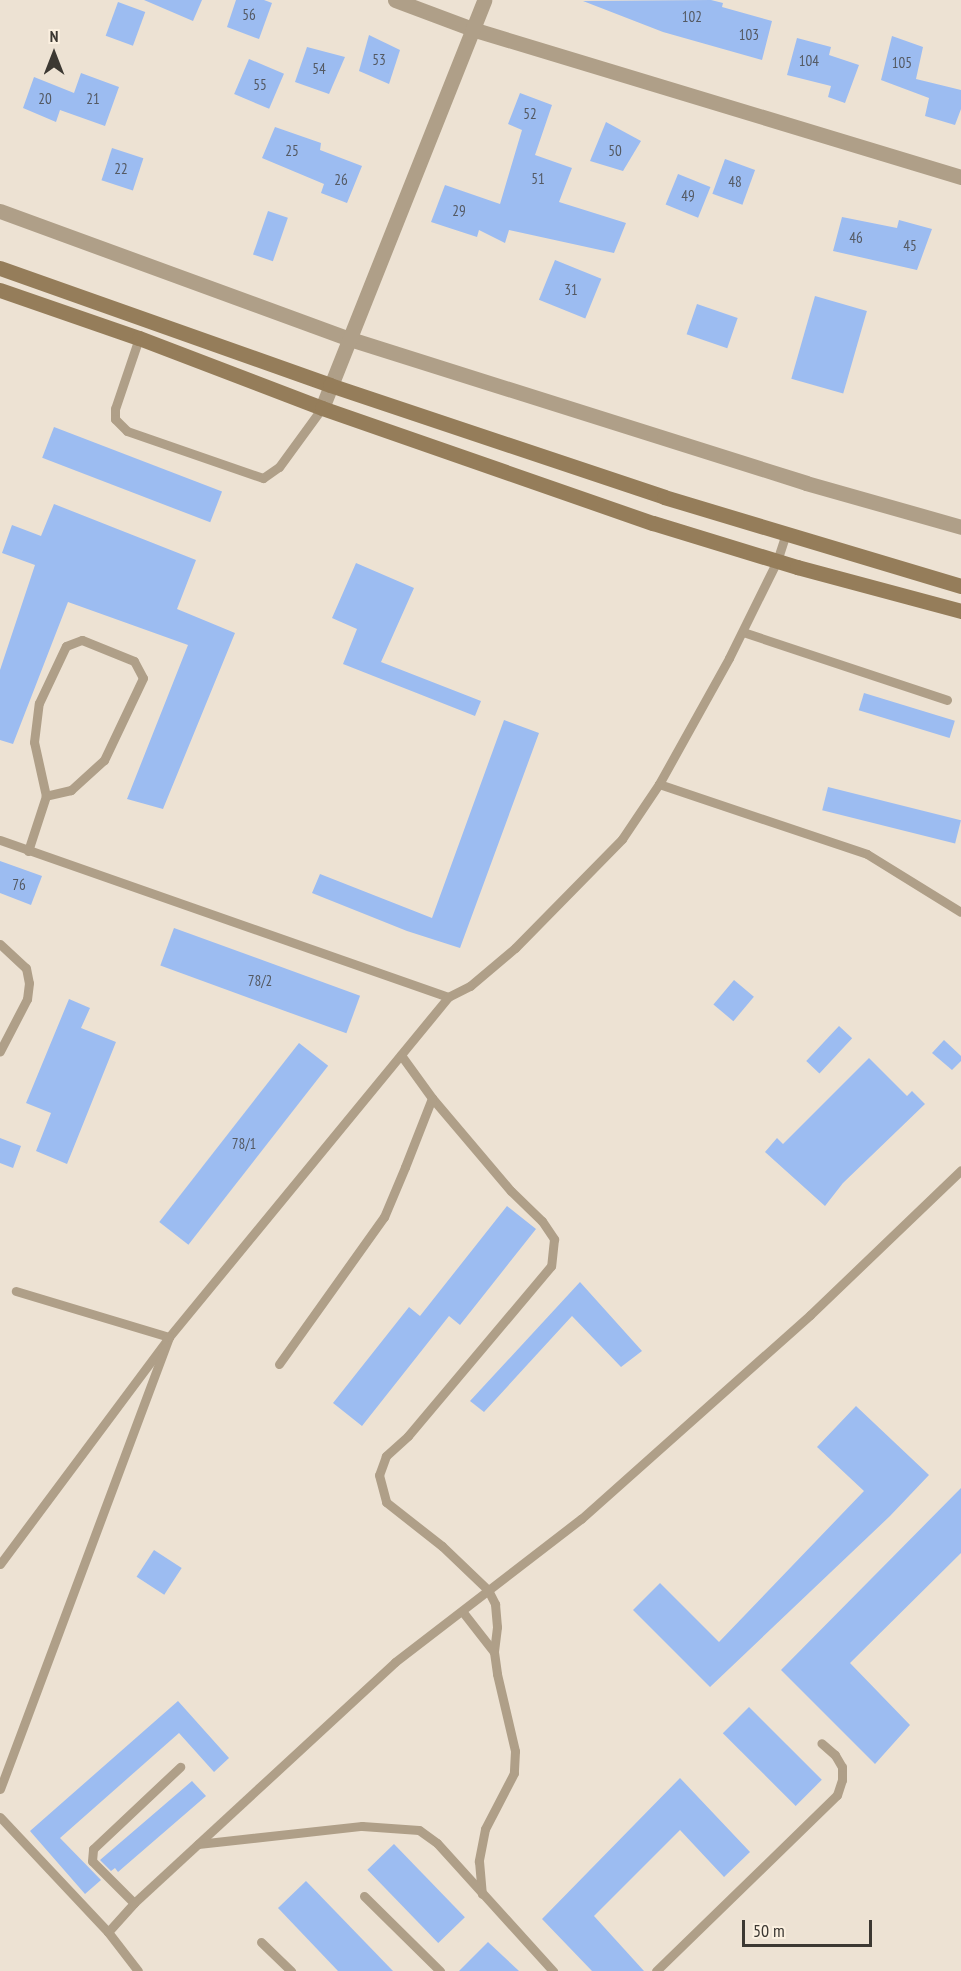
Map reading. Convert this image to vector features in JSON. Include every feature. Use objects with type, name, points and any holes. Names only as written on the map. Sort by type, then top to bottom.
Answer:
[{"type":"main road","points":[[0,268],[330,385],[653,494],[961,586]]},
{"type":"main road","points":[[0,290],[139,338],[322,408],[653,523],[777,561],[961,611]]},
{"type":"street","points":[[395,0],[472,29],[961,177]]},
{"type":"street","points":[[322,408],[484,0]]},
{"type":"street","points":[[0,211],[350,339],[806,483],[961,526]]},
{"type":"lane","points":[[139,338],[115,409],[115,419],[127,431],[263,478],[273,474],[279,467],[322,408]]},
{"type":"lane","points":[[0,1564],[170,1337],[448,996],[470,986],[515,948],[622,839],[659,784],[743,632],[777,561],[786,534]]},
{"type":"lane","points":[[743,632],[947,700]]},
{"type":"lane","points":[[28,851],[46,795],[34,742],[39,703],[66,646],[82,640],[134,662],[143,678],[105,760],[71,790],[46,795]]},
{"type":"lane","points":[[659,784],[867,854],[961,912]]},
{"type":"lane","points":[[0,840],[448,996]]},
{"type":"lane","points":[[0,944],[26,968],[29,983],[27,999],[0,1051]]},
{"type":"lane","points":[[400,1055],[432,1098],[511,1191],[542,1221],[554,1239],[551,1266],[408,1436],[386,1456],[379,1474],[386,1502],[442,1546],[488,1590],[497,1613],[494,1652],[515,1751],[514,1773],[485,1829],[479,1861],[482,1894]]},
{"type":"lane","points":[[279,1364],[384,1217],[432,1098]]},
{"type":"lane","points":[[108,1932],[134,1903],[396,1662],[581,1519],[729,1389],[961,1170]]},
{"type":"lane","points":[[16,1291],[170,1337]]},
{"type":"lane","points":[[0,1789],[170,1337]]},
{"type":"lane","points":[[462,1611],[494,1652]]},
{"type":"lane","points":[[656,1971],[837,1794],[842,1780],[842,1767],[835,1755],[821,1743]]},
{"type":"lane","points":[[134,1903],[92,1861],[93,1849],[180,1767]]},
{"type":"lane","points":[[0,1817],[108,1932],[138,1971]]},
{"type":"lane","points":[[197,1844],[362,1826],[419,1830],[436,1843],[554,1971]]},
{"type":"lane","points":[[364,1896],[440,1971]]},
{"type":"lane","points":[[261,1942],[291,1971]]},
{"type":"building","points":[[144,0],[202,0],[193,21]]},
{"type":"building","points":[[236,0],[264,0],[272,3],[259,39],[227,27]]},
{"type":"building","points":[[711,0],[723,3],[722,7],[772,21],[762,60],[663,32],[583,1]]},
{"type":"building","points":[[118,2],[145,12],[133,46],[106,36]]},
{"type":"building","points":[[369,35],[400,50],[389,84],[359,71]]},
{"type":"building","points":[[892,36],[923,47],[916,79],[961,90],[961,109],[955,125],[925,116],[929,98],[881,80]]},
{"type":"building","points":[[797,38],[831,47],[829,55],[859,65],[845,103],[828,97],[831,86],[787,75]]},
{"type":"building","points":[[307,47],[345,57],[329,94],[295,82]]},
{"type":"building","points":[[249,59],[284,74],[269,109],[234,94]]},
{"type":"building","points":[[81,73],[119,87],[105,126],[60,110],[56,122],[23,108],[34,77],[74,93]]},
{"type":"building","points":[[520,93],[552,105],[535,155],[572,168],[559,202],[626,223],[614,253],[509,230],[505,243],[479,230],[477,237],[431,222],[445,185],[500,204],[522,130],[508,124]]},
{"type":"building","points":[[606,122],[641,141],[623,171],[590,161]]},
{"type":"building","points":[[275,127],[321,143],[320,150],[362,166],[347,203],[321,193],[324,184],[262,158]]},
{"type":"building","points":[[112,148],[143,158],[133,191],[101,180]]},
{"type":"building","points":[[725,159],[755,170],[742,205],[712,194]]},
{"type":"building","points":[[678,174],[710,187],[698,218],[666,205]]},
{"type":"building","points":[[268,211],[288,218],[273,261],[253,254]]},
{"type":"building","points":[[842,217],[897,228],[899,220],[932,229],[917,270],[833,251]]},
{"type":"building","points":[[555,260],[601,279],[585,319],[539,300]]},
{"type":"building","points":[[815,296],[867,311],[843,394],[791,379]]},
{"type":"building","points":[[697,304],[738,318],[727,348],[687,334]]},
{"type":"building","points":[[54,427],[222,492],[210,522],[42,458]]},
{"type":"building","points":[[54,504],[196,560],[177,609],[235,633],[163,809],[127,799],[188,645],[68,602],[13,744],[0,740],[0,670],[35,565],[2,553],[12,525],[41,536]]},
{"type":"building","points":[[356,563],[414,588],[381,662],[481,701],[475,716],[343,664],[357,629],[332,618]]},
{"type":"building","points":[[864,693],[955,721],[950,738],[859,710]]},
{"type":"building","points":[[504,720],[539,733],[460,948],[407,931],[312,893],[320,874],[432,918]]},
{"type":"building","points":[[828,787],[961,820],[955,843],[822,810]]},
{"type":"building","points":[[0,861],[42,876],[31,905],[0,893]]},
{"type":"building","points":[[174,928],[360,996],[346,1033],[160,966]]},
{"type":"building","points":[[734,980],[754,997],[733,1021],[713,1005]]},
{"type":"building","points":[[69,999],[90,1008],[81,1028],[116,1042],[67,1164],[36,1151],[51,1113],[26,1103]]},
{"type":"building","points":[[839,1026],[852,1038],[819,1073],[806,1061]]},
{"type":"building","points":[[944,1040],[961,1056],[961,1061],[952,1070],[932,1053]]},
{"type":"building","points":[[299,1043],[328,1066],[188,1245],[159,1222]]},
{"type":"building","points":[[869,1058],[907,1096],[912,1091],[925,1104],[843,1183],[825,1206],[765,1152],[777,1138],[783,1144]]},
{"type":"building","points":[[0,1138],[21,1146],[13,1168],[0,1163]]},
{"type":"building","points":[[507,1206],[536,1229],[460,1325],[449,1316],[362,1426],[333,1403],[409,1307],[420,1316]]},
{"type":"building","points":[[580,1282],[642,1351],[621,1367],[572,1316],[484,1412],[470,1401]]},
{"type":"building","points":[[856,1406],[929,1475],[890,1516],[710,1687],[633,1610],[660,1583],[719,1642],[864,1491],[817,1447]]},
{"type":"building","points":[[961,1488],[961,1553],[850,1663],[910,1725],[875,1764],[781,1670]]},
{"type":"building","points":[[154,1550],[182,1568],[164,1595],[137,1577]]},
{"type":"building","points":[[178,1701],[229,1758],[214,1772],[179,1733],[60,1838],[101,1880],[85,1894],[30,1831]]},
{"type":"building","points":[[749,1707],[822,1780],[796,1806],[723,1733]]},
{"type":"building","points":[[680,1778],[750,1852],[724,1877],[680,1830],[594,1916],[644,1971],[592,1971],[542,1919]]},
{"type":"building","points":[[192,1781],[206,1796],[118,1872],[115,1868],[111,1871],[100,1860]]},
{"type":"building","points":[[394,1844],[465,1917],[438,1943],[367,1870]]},
{"type":"building","points":[[306,1881],[393,1971],[338,1971],[278,1908]]},
{"type":"building","points":[[488,1942],[519,1971],[459,1971]]}]
